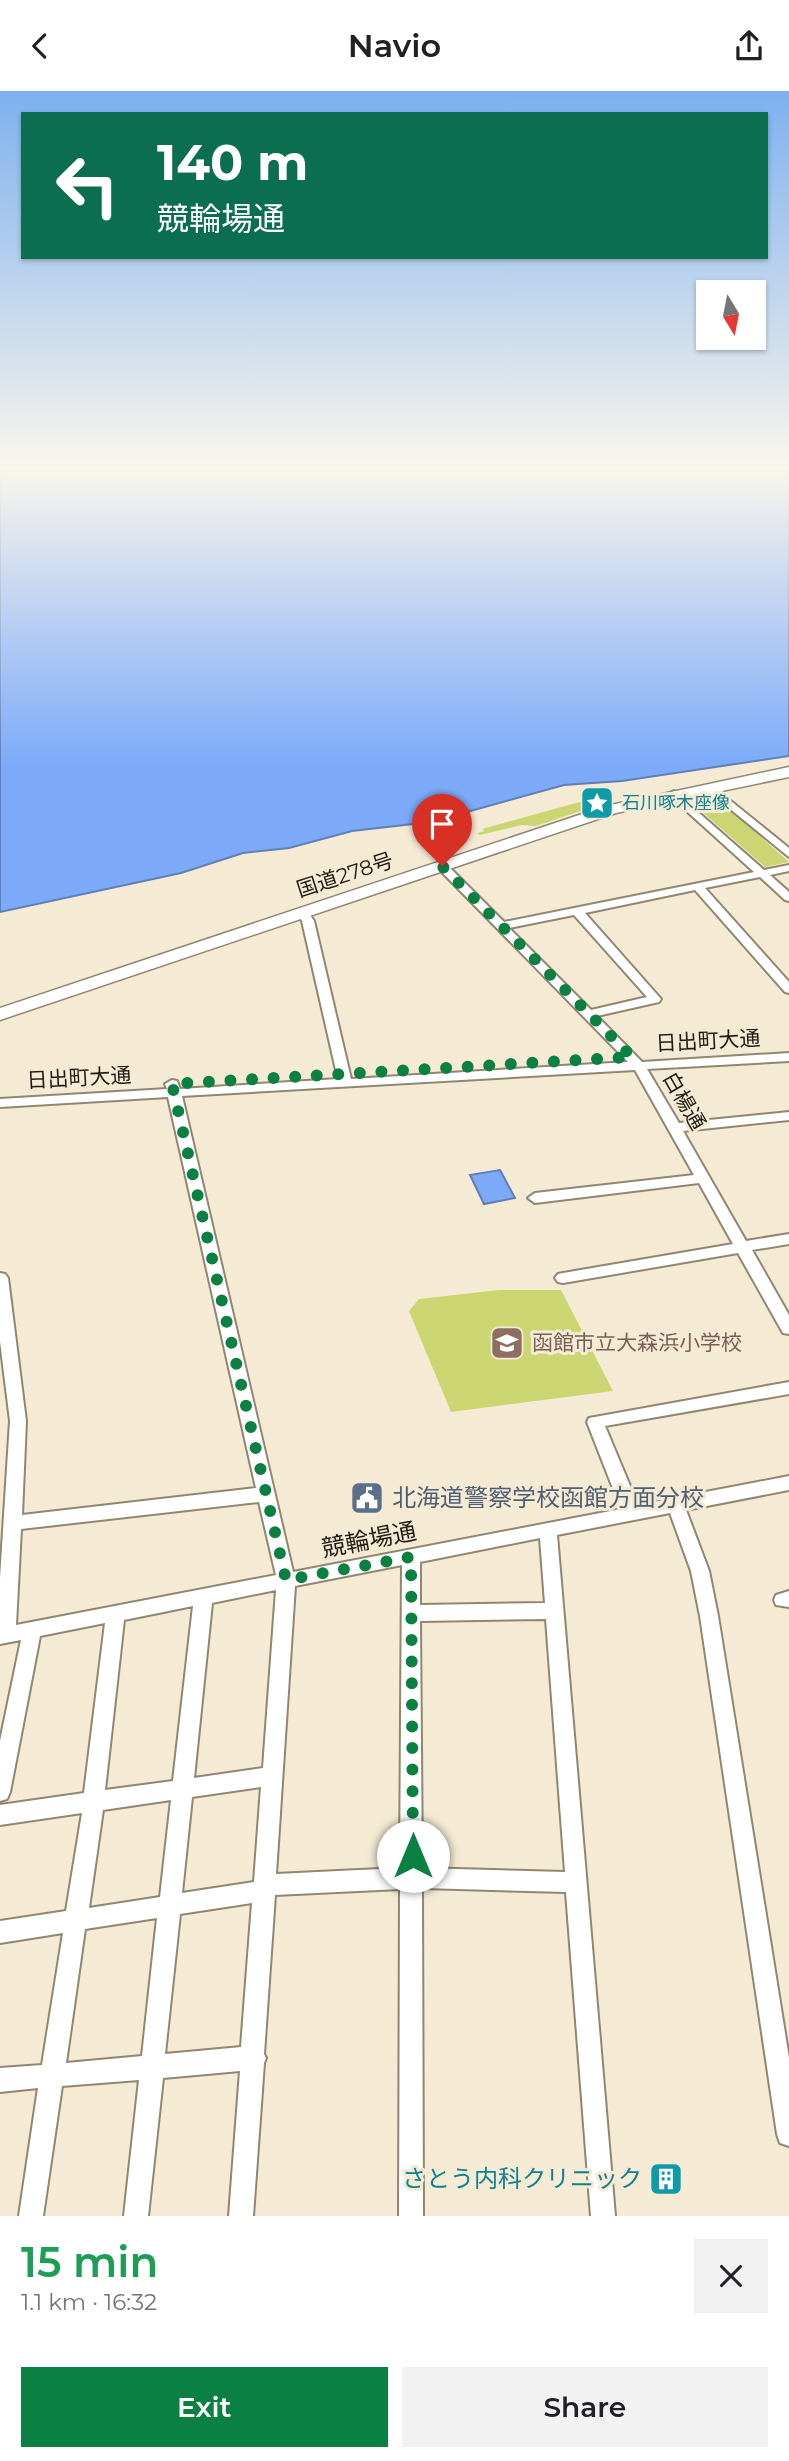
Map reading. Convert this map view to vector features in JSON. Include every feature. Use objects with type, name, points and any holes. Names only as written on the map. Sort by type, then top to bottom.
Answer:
[{"type":"highway","name":"国道278号","points":[[0,1014],[612,809],[789,772]]},
{"type":"street","points":[[711,787],[789,854]]},
{"type":"street","points":[[674,794],[789,898]]},
{"type":"street","name":"白楊通","points":[[442,866],[635,1062],[789,1329]]},
{"type":"street","points":[[501,926],[789,868]]},
{"type":"street","points":[[698,887],[789,989]]},
{"type":"street","points":[[577,911],[655,999],[589,1014]]},
{"type":"street","points":[[303,912],[308,921],[344,1078]]},
{"type":"street","name":"日出町大通","points":[[635,1062],[789,1049]]},
{"type":"street","name":"日出町大通","points":[[0,1103],[344,1078],[635,1062],[789,1057]]},
{"type":"street","points":[[172,1089],[286,1580],[241,2216]]},
{"type":"street","name":"日出町大通","points":[[0,1094],[172,1089]]},
{"type":"street","points":[[675,1128],[789,1116]]},
{"type":"street","points":[[535,1198],[704,1178]]},
{"type":"street","points":[[564,1278],[789,1238]]},
{"type":"street","points":[[0,1278],[18,1421],[13,1523],[3,1635]]},
{"type":"street","points":[[632,1513],[595,1422],[789,1388]]},
{"type":"street","name":"競輪場通","points":[[3,1635],[789,1483]]},
{"type":"street","points":[[13,1523],[267,1494]]},
{"type":"street","points":[[675,1504],[700,1571],[709,1616],[789,2134]]},
{"type":"street","points":[[548,1531],[603,2216]]},
{"type":"street","points":[[411,1557],[411,2216]]},
{"type":"street","points":[[136,2216],[150,2066],[184,1788],[203,1598]]},
{"type":"street","points":[[411,1613],[555,1611]]},
{"type":"street","points":[[31,2216],[50,2076],[94,1800],[115,1615]]},
{"type":"street","points":[[0,1793],[32,1630]]},
{"type":"street","points":[[0,1815],[272,1776]]},
{"type":"street","points":[[0,1932],[264,1888],[413,1878],[575,1882]]},
{"type":"street","points":[[0,2080],[254,2058]]},
{"type":"green space","points":[[716,797],[789,862],[765,867],[691,802]]},
{"type":"green space","points":[[594,798],[613,800],[536,826],[522,825],[480,835],[477,833],[485,831],[482,829]]},
{"type":"green space","points":[[499,1290],[561,1290],[613,1391],[451,1412],[409,1311],[419,1299]]},
{"type":"water","points":[[0,566],[789,566],[789,756],[622,781],[564,785],[431,822],[352,831],[289,848],[243,853],[181,873],[0,912]]},
{"type":"water","points":[[500,1170],[515,1198],[484,1204],[470,1175]]},
{"type":"place","name":"石川啄木座像","points":[[597,803]]},
{"type":"place","name":"函館市立大森浜小学校","points":[[507,1343]]},
{"type":"place","name":"北海道警察学校函館方面分校","points":[[367,1498]]},
{"type":"place","name":"さとう内科クリニック","points":[[666,2179]]},
{"type":"route","points":[[413,1856],[411,1557],[286,1580],[172,1084],[632,1057],[442,866]]}]
